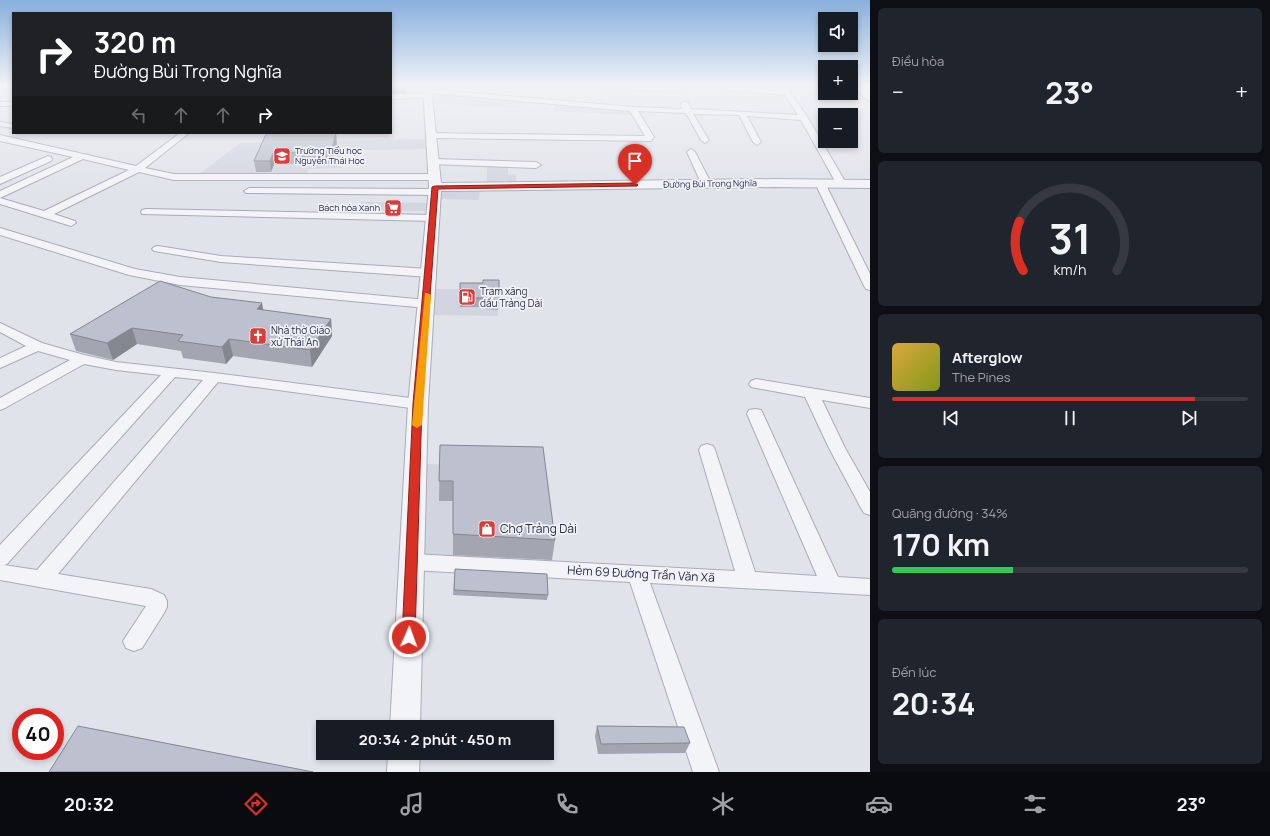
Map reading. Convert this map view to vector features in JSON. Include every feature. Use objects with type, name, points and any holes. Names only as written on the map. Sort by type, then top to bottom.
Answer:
[{"type":"street","points":[[405,720],[418,404],[435,186],[429,122]]},
{"type":"street","points":[[430,135],[648,139],[650,137],[640,122]]},
{"type":"street","points":[[694,122],[705,140]]},
{"type":"street","points":[[747,122],[757,142]]},
{"type":"street","points":[[806,122],[841,183]]},
{"type":"street","points":[[0,124],[12,126]]},
{"type":"street","points":[[0,138],[12,134]]},
{"type":"street","points":[[44,215],[138,169],[184,134]]},
{"type":"street","points":[[0,138],[174,177],[435,186]]},
{"type":"street","points":[[691,152],[707,185]]},
{"type":"street","points":[[0,194],[83,156]]},
{"type":"street","points":[[0,181],[48,159]]},
{"type":"street","points":[[433,162],[536,165]]},
{"type":"street","points":[[820,183],[870,286]]},
{"type":"street","name":"Đường Bùi Trọng Nghĩa","points":[[435,186],[820,183],[870,184]]},
{"type":"street","points":[[249,191],[435,186]]},
{"type":"street","points":[[0,201],[71,224]]},
{"type":"street","points":[[146,212],[433,218]]},
{"type":"street","points":[[0,231],[133,272],[162,278],[227,286],[427,304]]},
{"type":"street","points":[[158,249],[221,259],[429,273]]},
{"type":"street","points":[[0,327],[37,346],[82,359],[116,366],[214,377],[418,404]]},
{"type":"street","points":[[0,364],[37,346]]},
{"type":"street","points":[[0,405],[82,359]]},
{"type":"street","points":[[0,558],[172,372]]},
{"type":"street","points":[[41,579],[214,377]]},
{"type":"street","points":[[756,384],[870,403]]},
{"type":"street","points":[[810,393],[837,448],[870,508]]},
{"type":"street","points":[[755,414],[832,586]]},
{"type":"street","points":[[707,450],[748,581]]},
{"type":"street","name":"Hẻm 69 Đường Trần Văn Xã","points":[[412,562],[870,587]]},
{"type":"street","points":[[0,572],[151,598],[157,602],[157,607],[134,641]]},
{"type":"street","points":[[637,574],[706,772]]},
{"type":"street","points":[[404,760],[404,772]]},
{"type":"shaded area","name":"Trường Tiểu học Nguyễn Thái Học","points":[[425,139],[426,149],[362,150],[362,155],[342,155],[342,168],[309,169],[306,175],[197,176],[240,143]]},
{"type":"shaded area","points":[[487,165],[508,165],[508,174],[516,175],[517,184],[487,184]]},
{"type":"shaded area","points":[[480,189],[479,200],[441,199],[441,190]]},
{"type":"shaded area","name":"Bách hóa Xanh","points":[[361,202],[428,203],[427,211],[359,210]]},
{"type":"shaded area","name":"Trạm xăng dầu Trảng Dài","points":[[435,289],[498,289],[498,316],[434,315]]},
{"type":"shaded area","name":"Chợ Trảng Dài","points":[[426,464],[541,467],[552,562],[425,557]]},
{"type":"building","points":[[266,134],[336,134],[331,152],[273,153],[270,161],[254,161]]},
{"type":"building","points":[[483,280],[499,280],[499,300],[485,300],[485,298],[460,298],[460,283],[483,283]]},
{"type":"building","points":[[160,281],[211,297],[262,303],[257,309],[331,319],[310,350],[229,339],[222,347],[178,341],[183,335],[132,328],[107,343],[70,334]]},
{"type":"building","points":[[440,445],[543,447],[555,540],[453,534],[453,481],[439,481]]},
{"type":"building","points":[[455,569],[547,574],[548,595],[454,590]]},
{"type":"building","points":[[78,726],[313,772],[49,772],[57,760],[64,760],[64,748]]},
{"type":"building","points":[[597,726],[684,727],[690,743],[601,744]]},
{"type":"slow traffic","points":[[417,425],[427,295]]},
{"type":"place","name":"Trường Tiểu học Nguyễn Thái Học","points":[[282,156]]},
{"type":"place","name":"Bách hóa Xanh","points":[[393,208]]},
{"type":"place","name":"Trạm xăng dầu Trảng Dài","points":[[467,297]]},
{"type":"place","name":"Nhà thờ Giáo xứ Thái An","points":[[258,336]]},
{"type":"place","name":"Chợ Trảng Dài","points":[[487,529]]},
{"type":"route","points":[[409,637],[418,404],[435,187],[635,185]]}]
